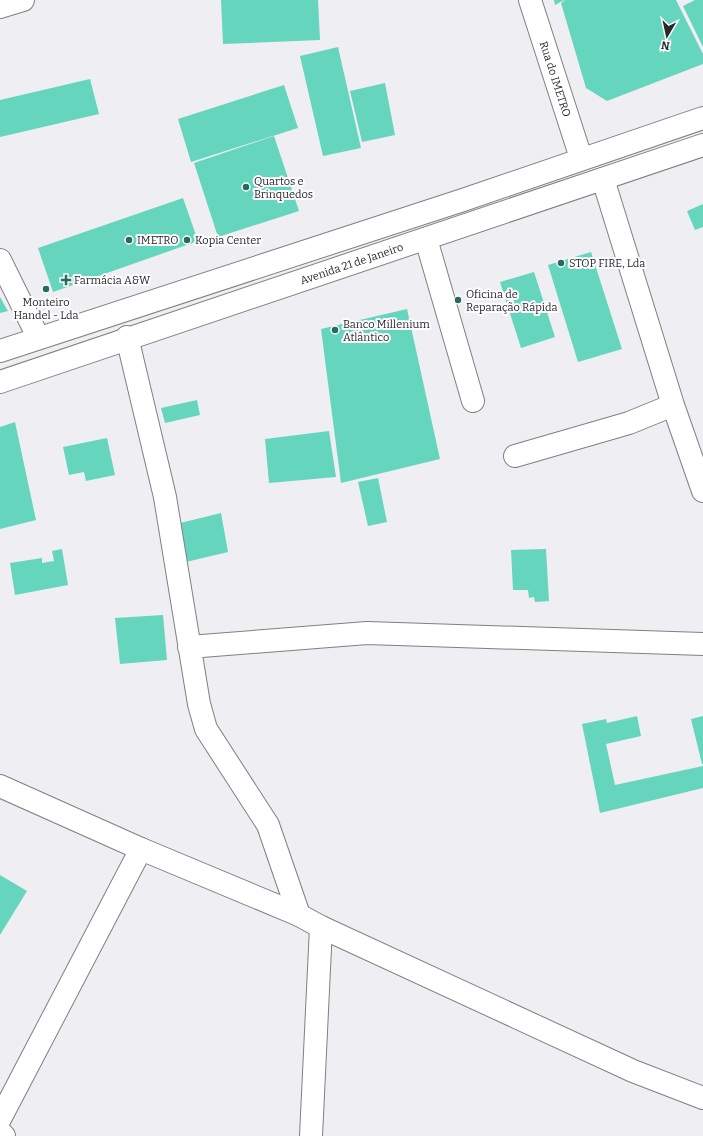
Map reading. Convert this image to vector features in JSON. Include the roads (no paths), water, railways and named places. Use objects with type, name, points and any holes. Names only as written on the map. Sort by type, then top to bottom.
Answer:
[{"type":"main road","points":[[0,8],[23,0]]},
{"type":"main road","name":"Rua do IMETRO","points":[[530,0],[581,158]]},
{"type":"main road","points":[[0,351],[38,337],[463,200],[581,158],[703,118]]},
{"type":"main road","name":"Avenida 21 de Janeiro","points":[[0,382],[127,337],[426,239],[703,145]]},
{"type":"main road","points":[[603,179],[673,405],[703,491]]},
{"type":"main road","points":[[426,239],[473,401]]},
{"type":"main road","points":[[0,260],[38,337]]},
{"type":"main road","points":[[127,337],[165,497],[199,704],[206,729],[268,825],[299,916]]},
{"type":"main road","points":[[515,456],[629,423],[673,405]]},
{"type":"main road","points":[[189,647],[367,633],[703,644]]},
{"type":"main road","points":[[0,786],[140,849],[299,916],[633,1071],[703,1098]]},
{"type":"main road","points":[[0,1119],[140,849]]},
{"type":"main road","points":[[311,1136],[321,927]]},
{"type":"main road","points":[[0,1132],[4,1136]]},
{"type":"place","name":"Quartos e Brinquedos","points":[[246,187]]},
{"type":"place","name":"IMETRO","points":[[129,240]]},
{"type":"place","name":"Kopia Center","points":[[187,240]]},
{"type":"place","name":"STOP FIRE, Lda","points":[[561,263]]},
{"type":"place","name":"Farmácia A&W","points":[[66,280]]},
{"type":"place","name":"Monteiro Handel - Lda","points":[[46,289]]},
{"type":"place","name":"Oficina de Reparação Rápida","points":[[458,300]]},
{"type":"place","name":"Banco Millenium Atlântico","points":[[335,330]]}]
